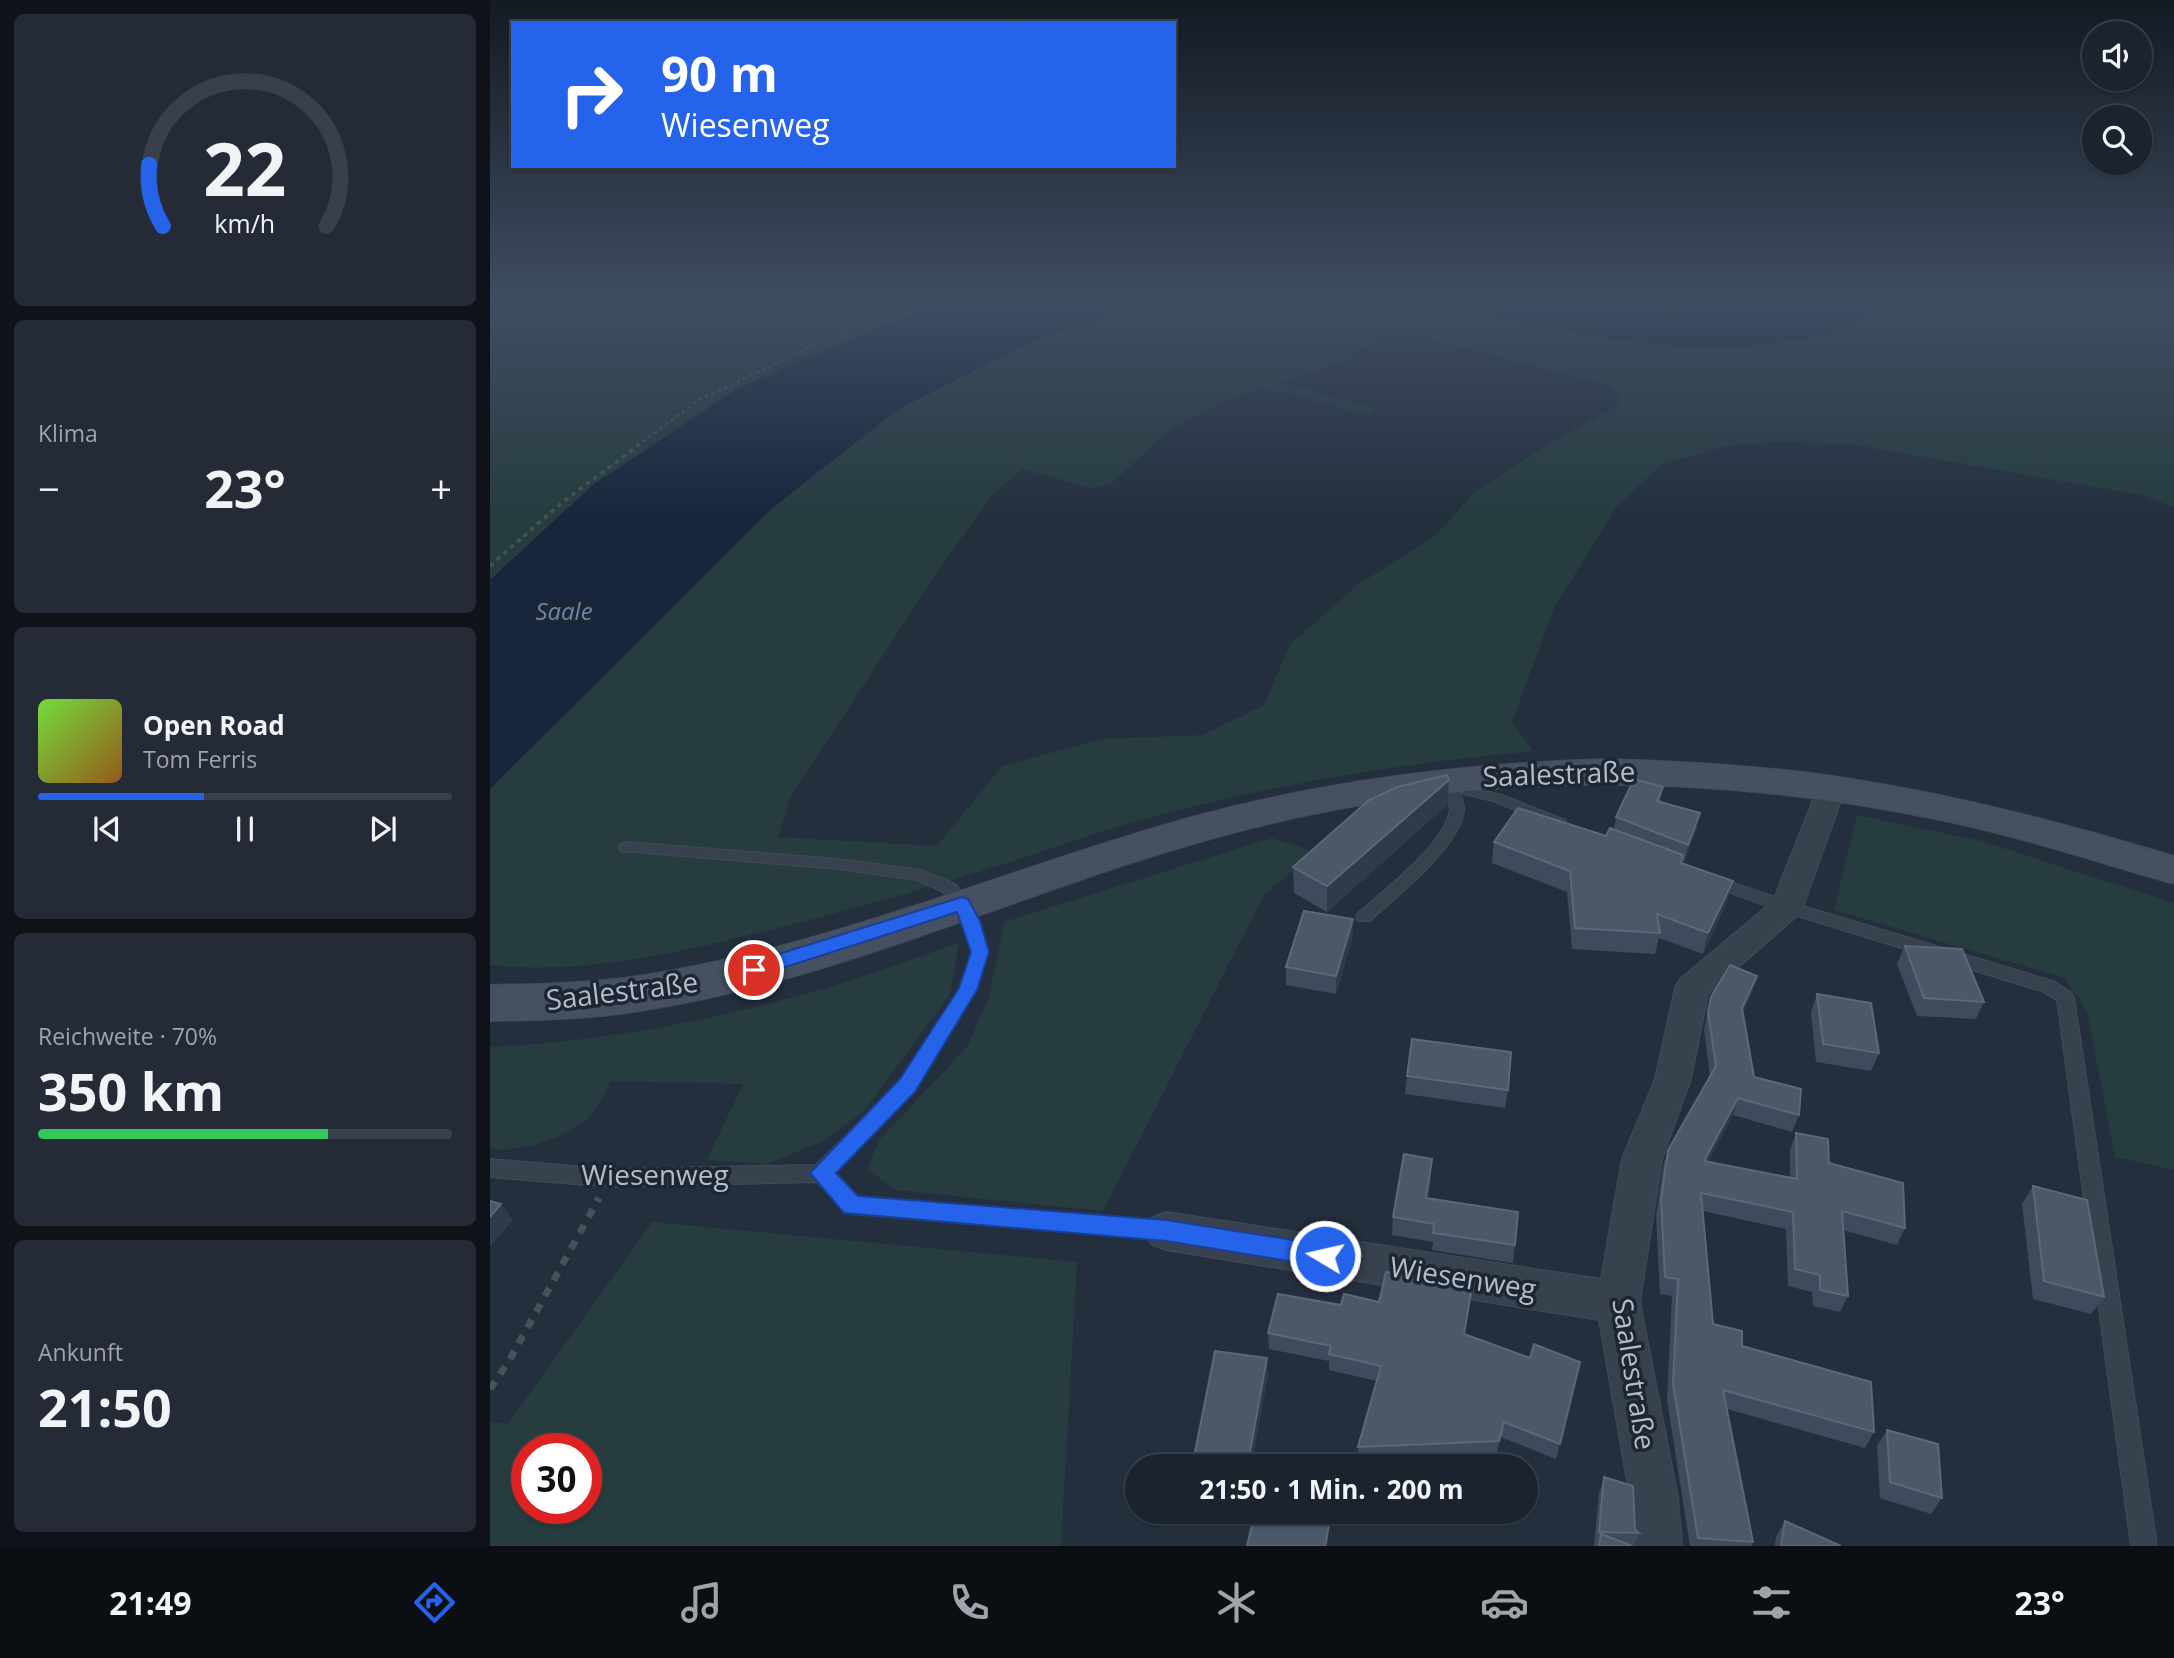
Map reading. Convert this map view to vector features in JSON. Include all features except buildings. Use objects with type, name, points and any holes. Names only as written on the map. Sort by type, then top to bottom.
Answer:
[{"type":"street","name":"Saalestraße","points":[[490,1003],[572,1001],[667,989],[754,970],[1183,834],[1276,808],[1372,789],[1460,785],[1542,771],[1682,772],[1755,777],[1832,788],[1787,907],[1692,988],[1673,1079],[1642,1159],[1618,1302],[1654,1498],[1657,1546]]},
{"type":"street","points":[[1832,788],[1940,807],[2042,831],[2174,870]]},
{"type":"street","name":"Wiesenweg","points":[[1166,1231],[1618,1302]]},
{"type":"lane","points":[[1364,917],[1434,850],[1452,825],[1460,785],[1468,791],[1497,798],[1570,827]]},
{"type":"lane","points":[[626,846],[838,864],[921,875],[949,888],[962,904],[971,921],[980,952],[968,990],[908,1086],[821,1173]]},
{"type":"lane","points":[[1695,874],[1787,907],[2047,986],[2065,997],[2144,1546]]},
{"type":"lane","name":"Wiesenweg","points":[[490,1168],[611,1178],[821,1173],[852,1205],[1166,1231]]},
{"type":"path","points":[[490,566],[558,505],[697,401],[752,375]]},
{"type":"path","points":[[490,1389],[509,1362],[568,1249],[611,1178]]},
{"type":"green space","points":[[490,375],[793,375],[593,485],[490,580]]},
{"type":"green space","points":[[966,375],[1305,375],[1282,383],[1378,409],[1368,415],[1281,392],[1256,390],[1235,396],[1169,430],[1110,485],[1092,488],[1023,469],[993,494],[942,565],[791,796],[778,837],[937,846],[1002,766],[1103,739],[1203,735],[1264,705],[1290,644],[1359,584],[1435,536],[1474,493],[1551,442],[1616,407],[1622,396],[1605,385],[1568,375],[2174,375],[2174,507],[2142,495],[1849,444],[1775,442],[1725,446],[1661,465],[1617,506],[1554,608],[1512,722],[1533,751],[1379,770],[1227,798],[1108,829],[891,898],[683,950],[586,965],[490,965],[490,789],[772,508],[897,410]]},
{"type":"green space","points":[[1857,815],[1981,841],[2174,903],[2174,1170],[2115,1157],[2087,1012],[2065,978],[1834,910]]},
{"type":"green space","points":[[1272,838],[1315,852],[1264,895],[1103,1211],[896,1190],[867,1169],[879,1140],[968,1046],[989,996],[1004,922]]},
{"type":"green space","points":[[959,943],[950,994],[864,1111],[821,1142],[767,1164],[707,1160],[743,1084],[611,1081],[595,1110],[561,1135],[516,1148],[490,1148],[490,1047],[570,1041],[650,1029],[728,1013],[825,988]]},
{"type":"green space","points":[[652,1222],[1077,1262],[1061,1546],[490,1546],[490,1422],[508,1424]]},
{"type":"water","name":"Saale","points":[[768,375],[966,375],[897,410],[772,508],[490,789],[490,580],[593,485],[738,388]]},
{"type":"route","points":[[754,970],[962,904],[971,921],[980,952],[968,990],[908,1086],[821,1173],[852,1205],[1166,1231],[1325,1256]]}]
